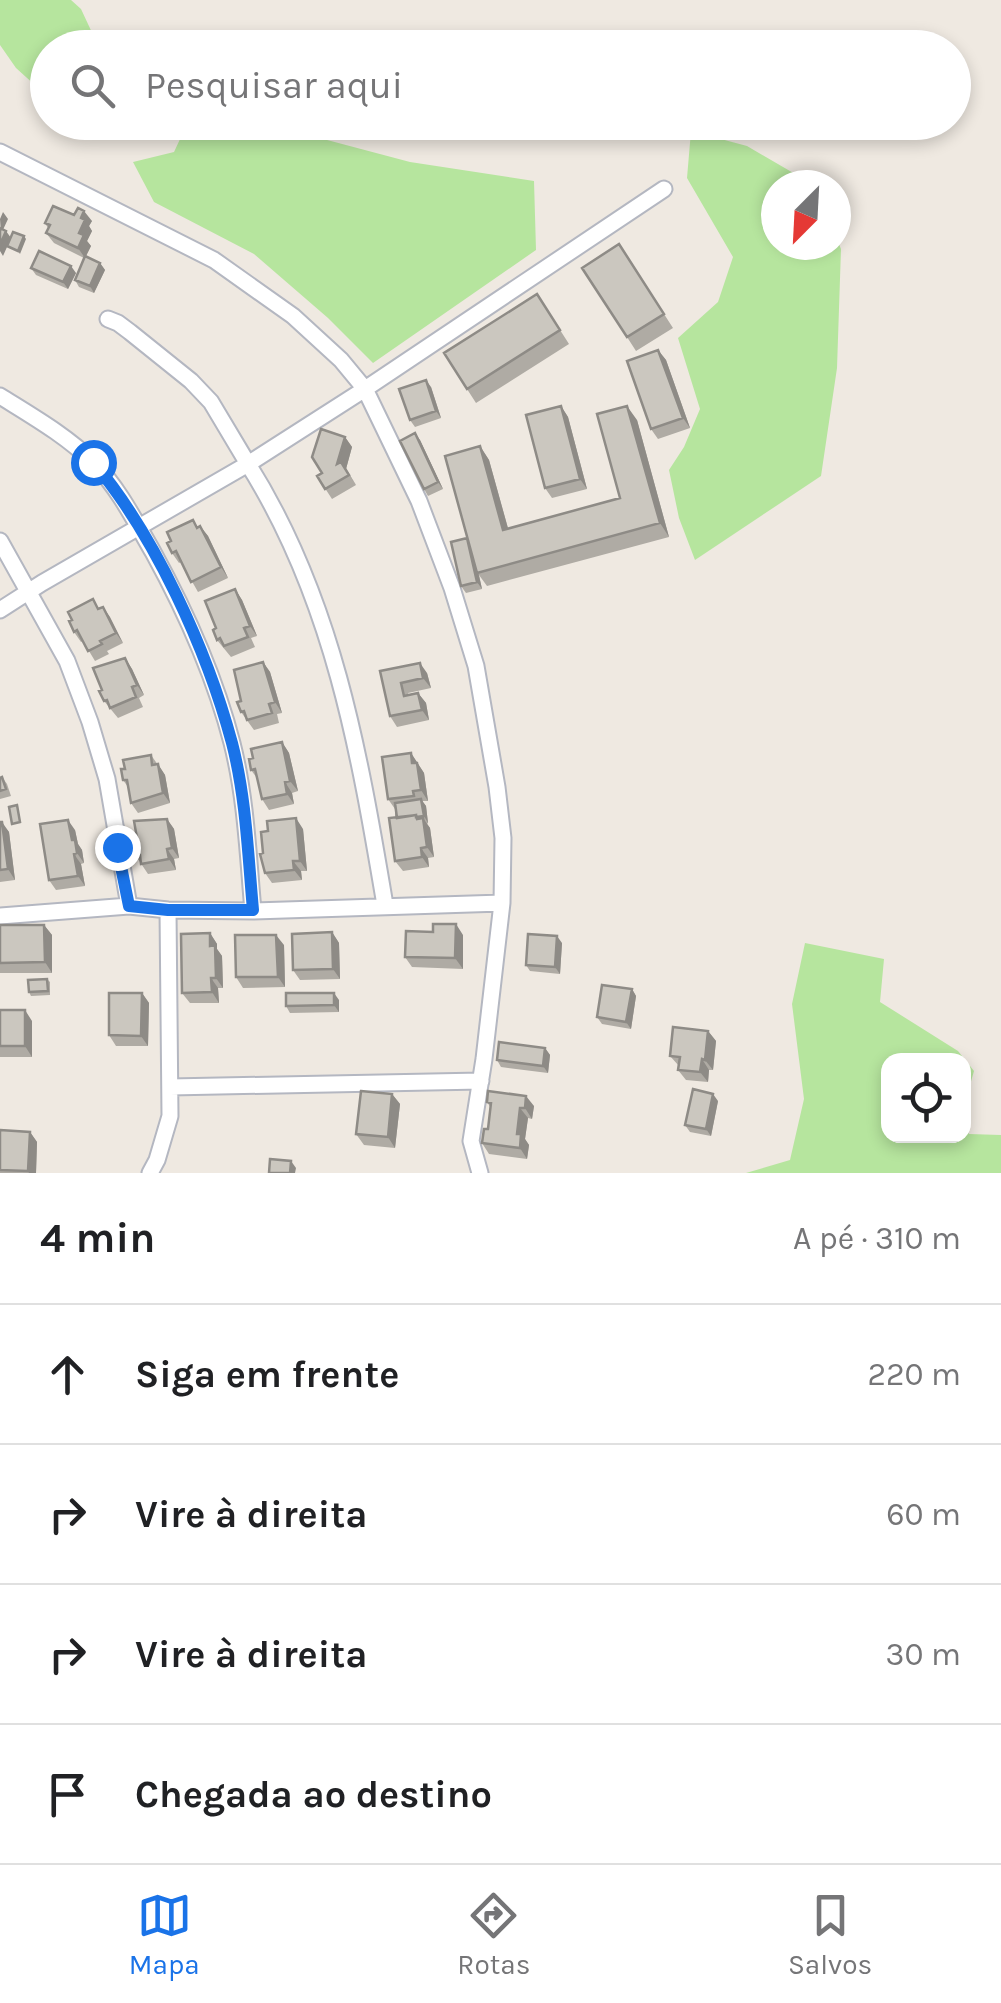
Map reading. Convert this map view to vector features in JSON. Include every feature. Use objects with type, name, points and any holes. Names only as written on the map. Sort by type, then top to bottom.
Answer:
[{"type":"street","points":[[0,152],[214,260],[293,316],[341,360],[365,389],[419,501],[476,666],[498,787],[502,903],[471,1141],[480,1173]]},
{"type":"street","points":[[0,610],[248,464],[664,189]]},
{"type":"street","points":[[108,319],[191,381],[211,402],[266,492],[300,561],[336,664],[355,734],[385,906]]},
{"type":"street","points":[[0,396],[93,462],[118,492],[175,592],[206,666],[232,744],[246,822],[253,910]]},
{"type":"street","points":[[0,541],[67,660],[90,722],[107,779],[129,906]]},
{"type":"street","points":[[0,916],[129,906],[253,910],[502,903]]},
{"type":"street","points":[[150,1173],[158,1160],[170,1116],[168,910]]},
{"type":"street","points":[[170,1087],[481,1081]]},
{"type":"green space","points":[[0,0],[71,0],[81,9],[91,30],[30,30],[30,81],[0,45]]},
{"type":"green space","points":[[180,140],[327,140],[410,162],[534,181],[536,250],[373,363],[254,254],[154,202],[133,162],[174,152]]},
{"type":"green space","points":[[690,140],[725,140],[747,146],[788,170],[761,170],[761,260],[841,260],[837,368],[821,476],[695,560],[679,518],[669,470],[700,409],[678,338],[718,302],[733,257],[687,178]]},
{"type":"green space","points":[[805,943],[884,959],[880,1002],[960,1053],[881,1053],[881,1143],[971,1143],[971,1134],[1001,1135],[1001,1173],[746,1173],[790,1160],[804,1099],[792,1004]]},
{"type":"building","points":[[53,206],[74,215],[78,208],[84,211],[79,233],[84,235],[78,248],[46,233],[50,225],[45,223]]},
{"type":"building","points":[[13,232],[24,236],[18,251],[7,246]]},
{"type":"building","points":[[619,244],[664,314],[627,337],[582,268]]},
{"type":"building","points":[[39,251],[71,266],[63,282],[31,268]]},
{"type":"building","points":[[85,256],[100,263],[90,286],[75,280]]},
{"type":"building","points":[[537,294],[560,330],[467,389],[444,353]]},
{"type":"building","points":[[658,350],[683,418],[651,429],[627,361]]},
{"type":"building","points":[[426,380],[436,411],[410,420],[399,389]]},
{"type":"building","points":[[561,406],[580,479],[545,488],[526,415]]},
{"type":"building","points":[[627,406],[660,523],[477,573],[445,456],[480,446],[503,530],[620,498],[597,414]]},
{"type":"building","points":[[321,429],[345,437],[337,464],[341,462],[349,475],[325,489],[317,476],[322,473],[312,457]]},
{"type":"building","points":[[415,433],[438,482],[424,489],[400,441]]},
{"type":"building","points":[[193,520],[221,567],[191,582],[176,551],[172,553],[167,543],[171,541],[167,532]]},
{"type":"building","points":[[467,538],[477,582],[461,586],[451,542]]},
{"type":"building","points":[[235,589],[250,626],[244,628],[248,637],[224,646],[220,638],[217,640],[205,601]]},
{"type":"building","points":[[93,599],[98,609],[103,607],[116,633],[88,651],[77,630],[74,632],[68,612]]},
{"type":"building","points":[[125,658],[137,685],[132,687],[136,697],[110,708],[99,691],[102,690],[93,668]]},
{"type":"building","points":[[263,662],[275,702],[269,704],[272,713],[247,720],[237,702],[241,701],[234,670]]},
{"type":"building","points":[[420,663],[423,678],[401,683],[404,696],[418,693],[422,710],[390,716],[380,671]]},
{"type":"building","points":[[282,742],[290,781],[285,782],[287,794],[262,799],[255,769],[251,770],[251,749]]},
{"type":"building","points":[[411,753],[412,763],[417,763],[421,790],[413,791],[414,796],[388,799],[382,757]]},
{"type":"building","points":[[151,755],[152,765],[158,764],[163,793],[131,803],[127,780],[123,780],[123,760]]},
{"type":"building","points":[[421,799],[424,816],[397,818],[395,803]]},
{"type":"building","points":[[17,805],[20,822],[12,824],[9,807]]},
{"type":"building","points":[[416,815],[417,819],[423,818],[427,847],[421,848],[422,857],[395,861],[389,818]]},
{"type":"building","points":[[296,818],[300,861],[293,861],[294,870],[265,873],[260,854],[261,832],[268,831],[267,821]]},
{"type":"building","points":[[167,819],[172,848],[167,849],[169,859],[141,864],[134,844],[138,844],[134,821]]},
{"type":"building","points":[[68,820],[75,840],[78,876],[49,880],[40,824]]},
{"type":"building","points":[[0,822],[8,869],[0,870]]},
{"type":"building","points":[[433,924],[456,924],[455,958],[405,957],[406,931],[433,932]]},
{"type":"building","points":[[0,925],[44,925],[45,962],[0,963]]},
{"type":"building","points":[[332,932],[333,969],[293,970],[292,934]]},
{"type":"building","points":[[210,933],[210,946],[215,945],[216,978],[211,978],[212,992],[182,993],[181,934]]},
{"type":"building","points":[[528,934],[557,936],[555,967],[526,965]]},
{"type":"building","points":[[235,935],[276,935],[278,977],[236,977]]},
{"type":"building","points":[[47,979],[48,991],[29,992],[28,980]]},
{"type":"building","points":[[602,985],[632,989],[626,1022],[597,1017]]},
{"type":"building","points":[[109,993],[142,993],[141,1036],[109,1035]]},
{"type":"building","points":[[286,993],[334,993],[334,1005],[286,1006]]},
{"type":"building","points":[[0,1010],[25,1010],[25,1046],[0,1046]]},
{"type":"building","points":[[673,1027],[708,1031],[700,1072],[678,1070],[680,1057],[670,1056]]},
{"type":"building","points":[[499,1042],[545,1048],[543,1066],[497,1060]]},
{"type":"building","points":[[693,1089],[713,1094],[706,1129],[685,1125]]},
{"type":"building","points":[[361,1091],[392,1094],[388,1137],[356,1134]]},
{"type":"building","points":[[488,1091],[526,1096],[525,1108],[520,1108],[517,1134],[521,1134],[520,1148],[482,1143],[491,1103],[487,1102]]},
{"type":"building","points":[[0,1130],[30,1132],[28,1171],[0,1170]]},
{"type":"building","points":[[270,1159],[291,1161],[290,1173],[269,1173]]},
{"type":"route","points":[[93,462],[118,492],[175,592],[206,666],[232,744],[246,822],[253,910],[129,906],[117,847]]}]
